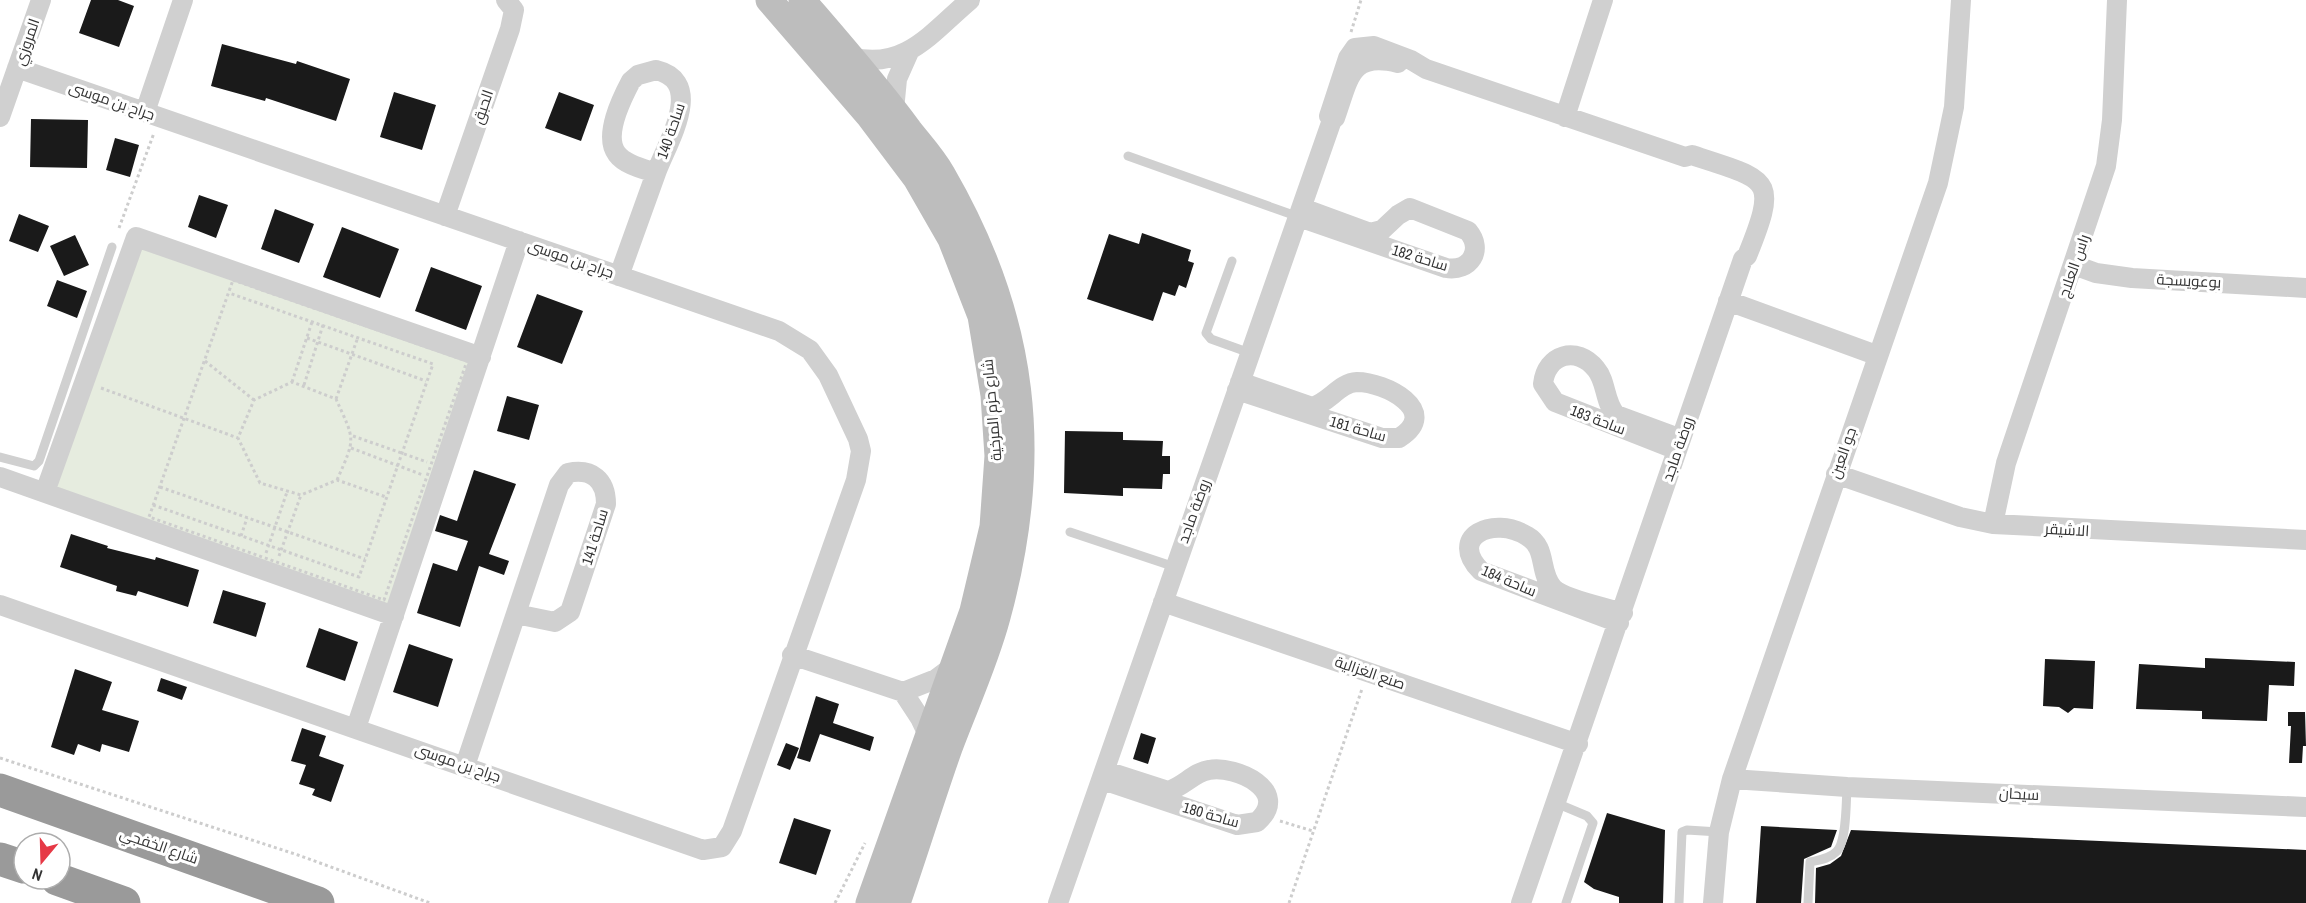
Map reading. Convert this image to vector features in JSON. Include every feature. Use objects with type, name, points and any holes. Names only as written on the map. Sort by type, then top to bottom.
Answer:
[{"type":"highway","name":"شارع الخفجي","points":[[0,790],[318,903]]},
{"type":"highway","points":[[72,884],[124,903]]},
{"type":"street","name":"المروزي","points":[[0,117],[41,0]]},
{"type":"street","points":[[152,114],[183,0]]},
{"type":"street","name":"الحبق","points":[[444,216],[510,29],[513,10],[506,0]]},
{"type":"street","name":"شارع حزم المرخية","points":[[769,0],[870,117],[916,178],[951,239],[981,316],[994,395],[998,456],[993,527],[973,611],[930,740],[869,903]]},
{"type":"street","name":"شارع حزم المرخية","points":[[802,0],[894,110],[940,171],[968,222],[990,274],[1011,338],[1019,392],[1022,451],[1017,528],[996,619],[897,903]]},
{"type":"street","points":[[851,57],[883,61],[909,52],[970,0]]},
{"type":"street","points":[[1565,117],[1603,0]]},
{"type":"street","name":"جو العين","points":[[1713,903],[1719,832],[1732,778],[1876,355],[1924,224],[1947,149],[1959,71],[1960,0]]},
{"type":"street","name":"راس العلاج","points":[[1993,524],[2006,463],[2101,185],[2110,144],[2117,0]]},
{"type":"street","name":"روضة ماجد","points":[[1332,120],[1329,116],[1345,66],[1355,48],[1374,46],[1403,56],[1426,69],[1686,158],[1688,163],[1733,179],[1749,191],[1753,211],[1741,254],[1743,259],[1578,744],[1521,903]]},
{"type":"street","points":[[894,110],[897,79],[909,52]]},
{"type":"street","name":"روضة ماجد","points":[[1058,903],[1332,120],[1335,118],[1350,78],[1363,62],[1381,59],[1422,70],[1426,69]]},
{"type":"street","name":"جراح بن موسى","points":[[0,605],[703,849],[714,850],[722,848],[732,831],[792,655],[856,480],[861,451],[852,424],[828,375],[810,350],[799,341],[779,331],[17,68]]},
{"type":"street","name":"ساحة 140","points":[[618,276],[682,103],[682,94],[674,77],[656,70],[638,75],[631,81],[613,135],[617,154],[626,161],[656,173]]},
{"type":"street","name":"ساحة 182","points":[[1417,209],[1468,231],[1475,244],[1473,259],[1467,265],[1453,269],[1400,253],[1301,213],[1370,233],[1378,233],[1404,211],[1417,209]]},
{"type":"street","points":[[1389,225],[1392,240],[1400,253]]},
{"type":"street","points":[[45,492],[136,237],[481,357]]},
{"type":"street","points":[[356,728],[519,241]]},
{"type":"street","name":"بوعويسجة","points":[[2074,265],[2096,273],[2132,278],[2306,288]]},
{"type":"street","points":[[1728,301],[1876,355]]},
{"type":"street","name":"ساحة 183","points":[[1570,356],[1581,359],[1596,369],[1610,407],[1616,415],[1679,445],[1581,414],[1555,402],[1547,394],[1543,384],[1549,363],[1558,357],[1570,356]]},
{"type":"street","name":"ساحة 181","points":[[1367,383],[1401,396],[1413,409],[1412,426],[1399,438],[1382,438],[1239,386],[1312,407],[1330,398],[1349,384],[1367,383]]},
{"type":"street","points":[[1581,414],[1596,405],[1605,390]]},
{"type":"street","points":[[1330,398],[1334,413],[1344,426]]},
{"type":"street","name":"ساحة 141","points":[[465,766],[516,614],[560,485],[568,473],[579,471],[602,480],[606,490],[606,504],[570,612],[555,622],[516,614]]},
{"type":"street","name":"الاشيقر","points":[[1836,474],[1960,517],[1993,524],[2306,540]]},
{"type":"street","points":[[0,477],[394,616]]},
{"type":"street","name":"ساحة 184","points":[[1490,526],[1515,530],[1536,542],[1551,585],[1556,590],[1621,618],[1491,576],[1473,563],[1470,548],[1478,532],[1490,526]]},
{"type":"street","points":[[1525,588],[1540,574],[1544,565]]},
{"type":"street","name":"صنع الغزالية","points":[[1163,602],[1578,744]]},
{"type":"street","points":[[792,655],[903,692],[920,718],[930,740]]},
{"type":"street","points":[[903,692],[936,679],[956,664]]},
{"type":"street","name":"ساحة 180","points":[[1214,769],[1250,779],[1260,785],[1268,798],[1264,816],[1249,824],[1237,825],[1104,776],[1162,791],[1174,789],[1205,770],[1214,769]]},
{"type":"street","name":"سيحان","points":[[1732,778],[1847,786],[2306,807]]},
{"type":"street","points":[[1188,781],[1191,797],[1199,812]]},
{"type":"lane","points":[[1128,156],[1301,213]]},
{"type":"lane","points":[[0,457],[28,466],[34,466],[39,461],[112,248]]},
{"type":"lane","points":[[1232,261],[1206,333],[1211,339],[1250,353]]},
{"type":"lane","points":[[1070,532],[1175,567]]},
{"type":"lane","points":[[1808,903],[1810,862],[1830,857],[1839,850],[1843,841],[1847,786]]},
{"type":"lane","points":[[1556,803],[1582,813],[1592,819],[1593,823],[1566,903]]},
{"type":"lane","points":[[1679,903],[1682,832],[1687,830],[1719,832]]},
{"type":"path","points":[[1355,48],[1351,29],[1361,0]]},
{"type":"path","points":[[136,237],[118,231],[152,114]]},
{"type":"path","points":[[234,280],[317,309],[467,360],[384,600],[149,517],[234,280]]},
{"type":"path","points":[[153,505],[359,577],[433,364],[229,292]]},
{"type":"path","points":[[292,382],[317,309]]},
{"type":"path","points":[[304,385],[328,312]]},
{"type":"path","points":[[336,399],[358,337]]},
{"type":"path","points":[[307,338],[426,381]]},
{"type":"path","points":[[205,361],[254,400]]},
{"type":"path","points":[[84,382],[238,438],[260,483],[301,495],[337,480],[386,497]]},
{"type":"path","points":[[238,438],[254,400],[292,382],[304,385],[336,399],[353,436],[351,448],[337,480]]},
{"type":"path","points":[[353,436],[431,463]]},
{"type":"path","points":[[351,448],[427,476]]},
{"type":"path","points":[[160,486],[365,559]]},
{"type":"path","points":[[265,557],[287,492]]},
{"type":"path","points":[[277,562],[301,495]]},
{"type":"path","points":[[241,536],[247,518]]},
{"type":"path","points":[[1289,903],[1368,673]]},
{"type":"path","points":[[0,758],[298,855],[430,903]]},
{"type":"path","points":[[1264,816],[1313,831]]},
{"type":"shaded area","points":[[140,243],[472,358],[390,606],[53,490]]},
{"type":"building","points":[[91,0],[118,0],[134,6],[119,47],[79,33]]},
{"type":"building","points":[[222,44],[296,64],[297,61],[350,79],[336,121],[266,98],[265,101],[211,86]]},
{"type":"building","points":[[394,92],[436,105],[422,150],[380,137]]},
{"type":"building","points":[[559,92],[594,105],[581,141],[545,128]]},
{"type":"building","points":[[31,119],[88,120],[87,168],[30,167]]},
{"type":"building","points":[[115,138],[139,145],[130,177],[106,170]]},
{"type":"building","points":[[199,195],[228,205],[216,238],[188,227]]},
{"type":"building","points":[[275,209],[314,224],[299,263],[261,249]]},
{"type":"building","points":[[19,214],[49,226],[38,252],[9,241]]},
{"type":"building","points":[[342,227],[399,249],[380,298],[323,277]]},
{"type":"building","points":[[1142,233],[1191,250],[1188,261],[1194,263],[1186,288],[1179,285],[1175,296],[1163,292],[1153,321],[1087,299],[1109,234],[1139,244]]},
{"type":"building","points":[[75,235],[89,265],[64,276],[50,246]]},
{"type":"building","points":[[431,267],[482,286],[466,330],[415,311]]},
{"type":"building","points":[[57,280],[87,291],[77,318],[47,306]]},
{"type":"building","points":[[537,294],[583,311],[562,364],[517,347]]},
{"type":"building","points":[[507,396],[539,405],[529,440],[497,431]]},
{"type":"building","points":[[1065,431],[1123,432],[1123,440],[1163,441],[1162,456],[1170,456],[1170,474],[1163,474],[1162,489],[1123,488],[1123,496],[1064,493]]},
{"type":"building","points":[[474,470],[516,484],[489,554],[509,561],[504,575],[479,566],[460,627],[417,613],[433,563],[457,571],[468,541],[435,531],[440,515],[457,521]]},
{"type":"building","points":[[71,534],[108,546],[107,548],[155,560],[156,557],[199,570],[188,607],[138,591],[136,596],[116,591],[117,586],[60,567]]},
{"type":"building","points":[[223,590],[266,603],[256,637],[213,623]]},
{"type":"building","points":[[319,628],[358,642],[345,681],[306,667]]},
{"type":"building","points":[[409,644],[453,659],[438,707],[393,692]]},
{"type":"building","points":[[2205,658],[2295,662],[2294,686],[2269,685],[2267,721],[2202,719],[2202,711],[2136,709],[2139,664],[2205,668]]},
{"type":"building","points":[[2045,659],[2095,661],[2093,709],[2074,708],[2068,713],[2059,707],[2043,706]]},
{"type":"building","points":[[75,669],[112,682],[102,710],[139,721],[129,752],[102,744],[100,752],[78,744],[74,755],[51,747]]},
{"type":"building","points":[[161,678],[187,687],[182,700],[157,691]]},
{"type":"building","points":[[816,696],[839,704],[833,723],[874,737],[870,751],[820,734],[810,762],[797,758]]},
{"type":"building","points":[[2288,712],[2305,712],[2306,746],[2303,746],[2302,763],[2289,763],[2291,726],[2288,726]]},
{"type":"building","points":[[302,728],[326,736],[319,756],[344,765],[331,802],[312,795],[315,789],[299,784],[306,765],[291,761]]},
{"type":"building","points":[[1141,733],[1156,738],[1148,764],[1133,759]]},
{"type":"building","points":[[786,743],[799,748],[790,770],[777,765]]},
{"type":"building","points":[[1607,813],[1665,830],[1663,903],[1619,903],[1619,897],[1594,889],[1584,882]]},
{"type":"building","points":[[794,818],[831,830],[816,875],[779,863]]},
{"type":"building","points":[[1761,826],[1837,830],[1831,847],[1804,859],[1801,903],[1756,903]]},
{"type":"building","points":[[1851,830],[2306,850],[2306,903],[1815,903],[1816,868],[1830,864],[1841,856]]}]
